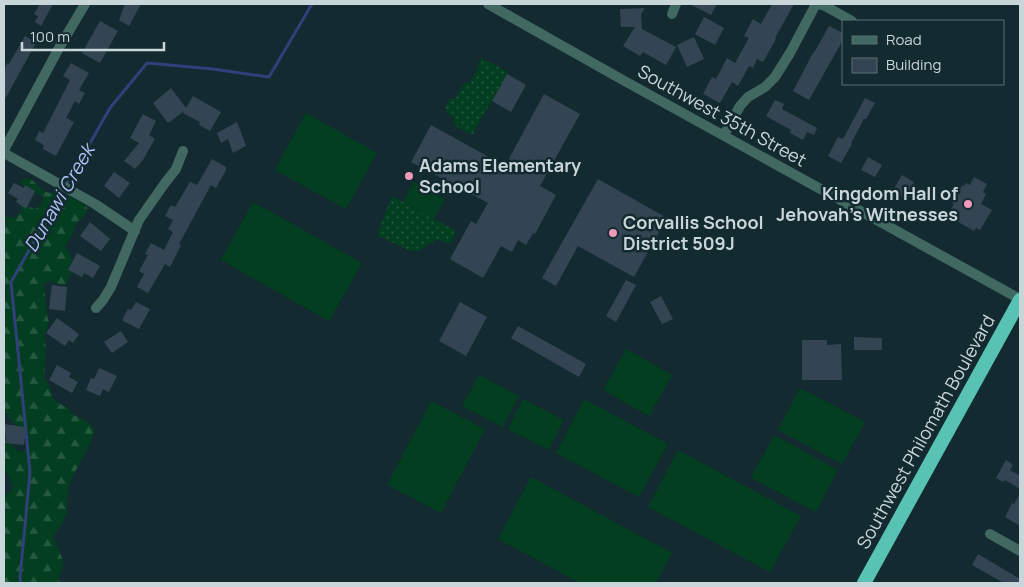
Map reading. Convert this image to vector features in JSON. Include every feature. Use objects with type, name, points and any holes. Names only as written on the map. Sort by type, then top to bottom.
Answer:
[{"type":"highway","name":"Southwest Philomath Boulevard","points":[[864,583],[1020,299]]},
{"type":"street","points":[[85,4],[59,48],[4,152],[95,204],[135,231]]},
{"type":"street","name":"Southwest 35th Street","points":[[488,4],[1020,299]]},
{"type":"street","points":[[672,14],[676,4]]},
{"type":"street","points":[[724,135],[740,106],[748,97],[765,87],[776,77],[817,4],[825,6],[850,20]]},
{"type":"street","points":[[96,308],[111,287],[139,220],[176,169],[183,151]]},
{"type":"street","points":[[990,534],[1020,551]]},
{"type":"green space","points":[[482,58],[508,72],[472,135],[454,125],[454,117],[448,114],[445,107],[450,99],[456,98],[465,82],[469,84]]},
{"type":"green space","points":[[306,113],[377,153],[346,209],[275,170]]},
{"type":"green space","points":[[24,178],[33,181],[46,192],[69,196],[87,207],[87,212],[76,224],[65,247],[71,257],[72,270],[65,286],[50,281],[44,284],[49,322],[44,337],[46,348],[44,376],[55,401],[69,409],[71,414],[87,421],[94,429],[90,444],[69,486],[65,516],[53,537],[63,561],[59,578],[60,583],[4,583],[4,496],[13,487],[4,469],[4,439],[18,451],[23,452],[27,448],[27,440],[22,430],[8,417],[5,406],[4,304],[6,295],[4,291],[4,216],[11,218],[17,216],[21,213],[20,207],[25,205],[35,209],[39,207],[43,198],[43,196],[27,189],[20,182]]},
{"type":"green space","points":[[414,182],[445,199],[434,219],[403,202]]},
{"type":"green space","points":[[392,196],[455,230],[452,241],[449,244],[437,239],[417,252],[406,249],[377,235]]},
{"type":"green space","points":[[253,202],[362,263],[329,321],[221,260]]},
{"type":"green space","points":[[626,349],[672,375],[649,416],[603,390]]},
{"type":"green space","points":[[479,375],[519,396],[503,427],[462,406]]},
{"type":"green space","points":[[800,388],[865,422],[842,464],[778,430]]},
{"type":"green space","points":[[523,399],[564,420],[549,450],[508,429]]},
{"type":"green space","points":[[584,399],[668,444],[639,497],[556,453]]},
{"type":"green space","points":[[431,401],[485,429],[441,513],[387,485]]},
{"type":"green space","points":[[774,435],[838,470],[816,512],[751,478]]},
{"type":"green space","points":[[678,450],[801,516],[770,572],[648,507]]},
{"type":"green space","points":[[531,477],[672,553],[656,583],[580,583],[498,539]]},
{"type":"building","points":[[40,4],[53,4],[41,26],[35,22],[38,16],[34,14]]},
{"type":"building","points":[[125,4],[141,4],[129,26],[119,20]]},
{"type":"building","points":[[690,4],[717,4],[711,15]]},
{"type":"building","points":[[772,4],[794,4],[763,62],[757,59],[753,68],[749,66],[738,86],[732,82],[720,103],[703,94],[712,77],[716,79],[727,58],[735,63],[749,38],[744,36],[753,19],[761,24]]},
{"type":"building","points":[[645,8],[641,14],[642,29],[676,47],[666,65],[643,52],[640,56],[623,46],[635,27],[621,27],[620,9]]},
{"type":"building","points":[[704,17],[724,28],[715,45],[695,34]]},
{"type":"building","points":[[100,21],[118,31],[100,63],[82,53]]},
{"type":"building","points":[[829,26],[842,32],[842,42],[809,100],[793,91]]},
{"type":"building","points":[[25,36],[36,43],[4,101],[4,70]]},
{"type":"building","points":[[694,37],[704,59],[687,67],[677,45]]},
{"type":"building","points":[[71,63],[89,73],[79,90],[85,93],[79,104],[75,101],[66,118],[74,122],[56,156],[43,149],[44,145],[35,140],[39,131],[43,133],[70,80],[63,76]]},
{"type":"building","points":[[507,74],[526,85],[511,112],[492,101]]},
{"type":"building","points":[[171,88],[186,108],[193,96],[221,112],[210,131],[199,125],[200,122],[183,113],[184,111],[170,122],[167,122],[153,103]]},
{"type":"building","points":[[544,94],[580,114],[540,186],[556,195],[535,234],[533,233],[526,245],[518,240],[512,252],[501,246],[483,278],[450,259],[471,221],[476,224],[488,203],[411,162],[431,125],[505,166]]},
{"type":"building","points":[[865,98],[875,103],[866,119],[864,119],[841,163],[828,156],[838,137],[843,139]]},
{"type":"building","points":[[775,100],[784,104],[782,109],[817,128],[814,135],[807,132],[803,140],[790,133],[791,130],[766,116]]},
{"type":"building","points":[[143,114],[156,121],[149,135],[155,139],[143,160],[135,169],[124,161],[139,143],[130,138]]},
{"type":"building","points":[[237,122],[246,146],[233,153],[228,139],[221,143],[217,133]]},
{"type":"building","points":[[868,157],[882,165],[875,177],[861,170]]},
{"type":"building","points":[[212,159],[226,167],[226,170],[216,188],[211,185],[179,244],[181,245],[170,267],[165,264],[148,293],[137,287],[144,274],[139,271],[148,255],[145,254],[151,243],[164,250],[173,232],[168,229],[173,220],[165,216],[171,205],[175,207],[190,182],[197,185]]},
{"type":"building","points":[[114,172],[130,183],[119,198],[104,186]]},
{"type":"building","points":[[902,175],[914,182],[905,199],[892,192]]},
{"type":"building","name":"Kingdom Hall of Jehovah's Witnesses","points":[[974,177],[987,184],[983,192],[986,194],[981,204],[992,210],[980,230],[976,228],[974,231],[953,219],[954,216],[949,213],[962,185],[964,186],[966,183],[970,185]]},
{"type":"building","name":"Corvallis School District 509J","points":[[598,179],[667,218],[634,277],[578,246],[556,286],[542,278]]},
{"type":"building","points":[[14,183],[24,188],[25,185],[35,191],[26,209],[16,202],[18,199],[8,193]]},
{"type":"building","points":[[90,222],[110,239],[101,251],[80,236]]},
{"type":"building","points":[[77,253],[100,266],[93,278],[84,273],[82,277],[68,270]]},
{"type":"building","points":[[626,280],[636,285],[616,322],[606,316]]},
{"type":"building","points":[[52,285],[67,287],[65,311],[49,309]]},
{"type":"building","points":[[661,296],[673,319],[662,324],[650,302]]},
{"type":"building","points":[[136,302],[150,309],[139,329],[123,321],[128,309],[131,310]]},
{"type":"building","points":[[460,302],[487,317],[466,356],[439,341]]},
{"type":"building","points":[[57,318],[79,334],[73,343],[69,340],[65,346],[46,333]]},
{"type":"building","points":[[518,326],[586,364],[579,377],[511,338]]},
{"type":"building","points":[[121,331],[128,342],[112,353],[104,342]]},
{"type":"building","points":[[854,337],[882,338],[882,350],[854,350]]},
{"type":"building","points":[[802,340],[827,340],[827,345],[841,344],[842,380],[802,380]]},
{"type":"building","points":[[57,365],[71,373],[69,377],[78,382],[72,393],[49,380]]},
{"type":"building","points":[[99,368],[117,376],[109,392],[103,389],[100,396],[86,390],[91,378],[94,379]]},
{"type":"building","points":[[4,424],[26,427],[24,445],[5,443]]},
{"type":"building","points":[[1006,460],[1013,465],[1010,470],[1020,476],[1020,489],[1005,480],[1003,482],[996,478]]},
{"type":"building","points":[[1020,494],[1020,526],[1005,517],[1012,503],[1014,504]]},
{"type":"building","points":[[978,554],[1020,579],[1020,583],[1004,583],[972,565]]},
{"type":"waterway","name":"Dunawi Creek","points":[[21,583],[30,472],[11,282],[110,108],[147,63],[213,69],[269,77],[312,4]]},
{"type":"place","name":"Adams Elementary School","points":[[409,176]]},
{"type":"place","name":"Kingdom Hall of Jehovah's Witnesses","points":[[968,204]]},
{"type":"place","name":"Corvallis School District 509J","points":[[613,233]]}]
